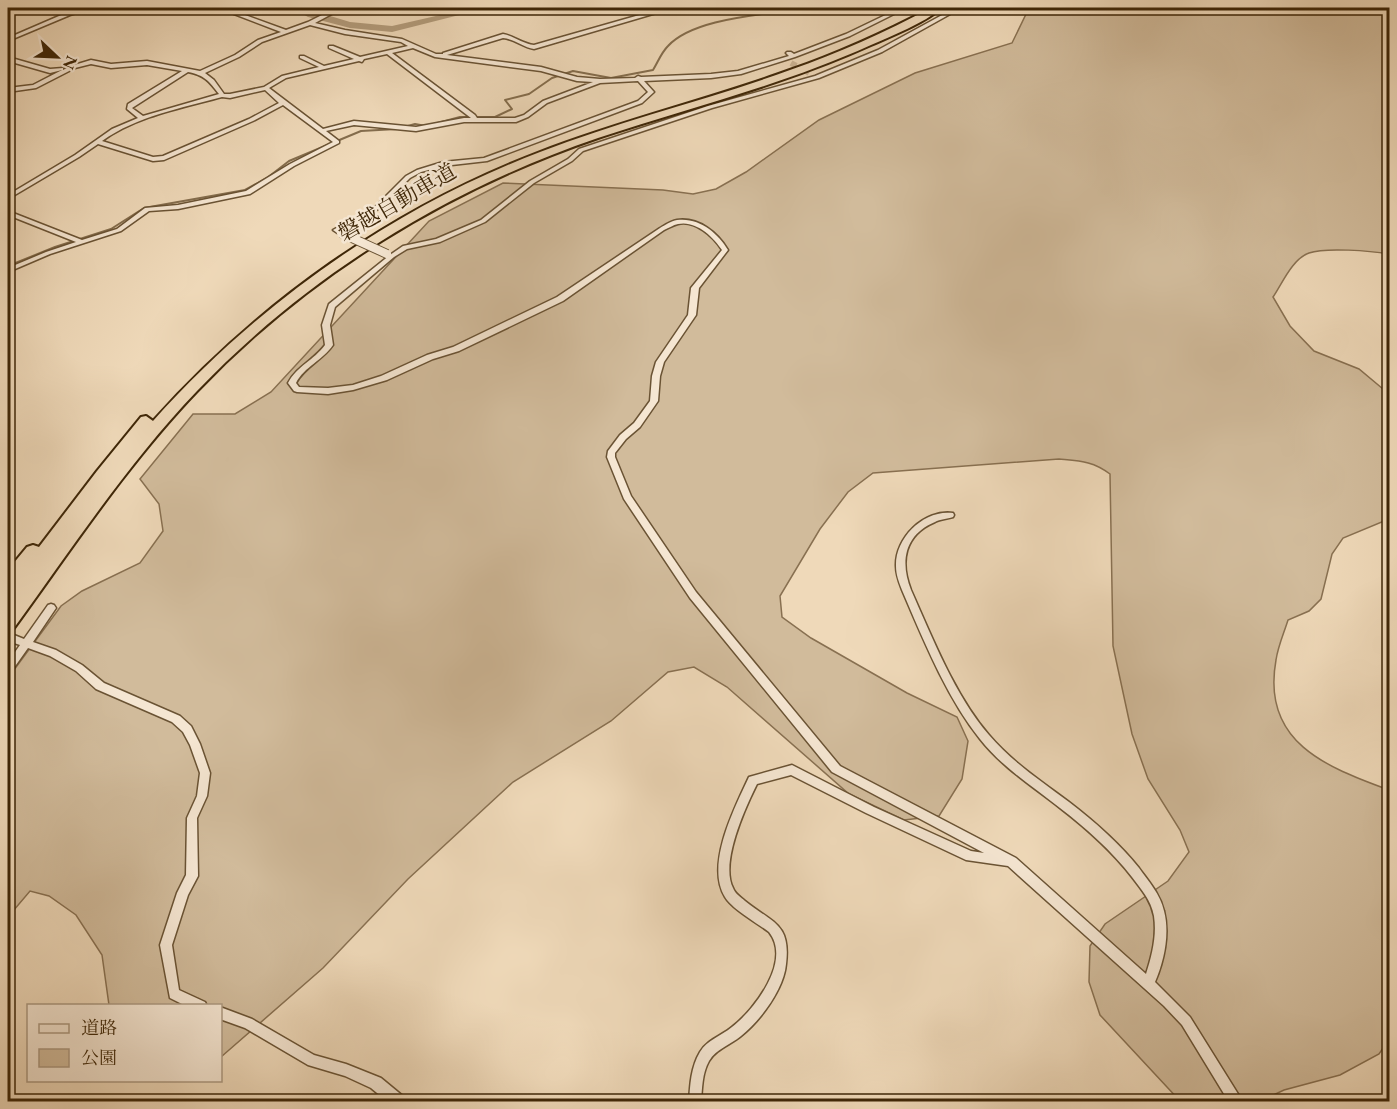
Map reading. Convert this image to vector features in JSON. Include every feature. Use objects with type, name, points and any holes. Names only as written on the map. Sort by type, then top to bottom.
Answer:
[{"type":"highway","name":"磐越自動車道","points":[[8,602],[102,475],[170,395],[245,323],[306,274],[396,217],[500,165],[589,132],[793,68],[862,40],[926,8]]},
{"type":"highway","name":"磐越自動車道","points":[[8,623],[117,476],[182,397],[256,326],[344,258],[405,220],[497,174],[598,135],[822,63],[894,31],[937,8]]},
{"type":"highway","points":[[8,581],[102,475]]},
{"type":"street","points":[[8,40],[68,14],[89,8]]},
{"type":"street","points":[[223,8],[286,32]]},
{"type":"street","points":[[428,53],[452,52],[503,36],[511,37],[525,46],[534,47],[668,8]]},
{"type":"street","points":[[312,22],[345,32],[383,37],[446,57],[532,67],[577,80],[600,81],[739,73],[848,35],[903,8]]},
{"type":"street","points":[[958,8],[880,51],[817,77],[710,107],[581,150],[570,160],[532,182],[483,221],[438,242],[405,247],[389,255],[332,306],[326,325],[329,345],[323,353],[296,375],[292,383],[297,389],[328,392],[384,378],[429,357],[456,349],[560,299],[662,229],[680,222],[695,225],[715,236],[725,250],[695,288],[692,315],[660,362],[656,376],[654,401],[637,425],[623,437],[611,453],[627,497],[693,595],[836,769],[1012,862],[1147,983],[1186,1022],[1237,1101]]},
{"type":"street","points":[[201,73],[229,61],[260,41],[312,22],[336,9]]},
{"type":"street","points":[[8,196],[99,142],[111,131],[142,118],[222,95],[230,96],[266,88],[281,77],[362,60],[413,46]]},
{"type":"street","points":[[331,47],[362,60]]},
{"type":"street","points":[[389,53],[473,116],[475,120]]},
{"type":"street","points":[[302,57],[325,68]]},
{"type":"street","points":[[8,59],[51,72],[92,62],[111,66],[147,63],[201,73],[212,81],[222,95]]},
{"type":"street","points":[[8,90],[35,87],[83,63]]},
{"type":"street","points":[[142,118],[129,106],[188,70]]},
{"type":"street","points":[[809,73],[817,77]]},
{"type":"street","points":[[389,255],[336,230],[378,207],[408,177],[419,171],[432,166],[491,158],[640,102],[651,92],[638,78]]},
{"type":"street","points":[[321,131],[354,123],[417,129],[451,122],[519,119],[545,102],[600,81]]},
{"type":"street","points":[[8,270],[119,230],[147,209],[178,207],[248,193],[292,165],[337,142],[266,88]]},
{"type":"street","points":[[99,142],[150,158],[164,158],[251,120],[283,103]]},
{"type":"street","points":[[8,213],[82,242]]},
{"type":"street","points":[[950,515],[938,516],[924,522],[911,534],[903,548],[899,566],[909,594],[946,678],[967,713],[1013,766],[1082,817],[1113,845],[1153,897],[1161,918],[1162,938],[1152,978],[1147,983]]},
{"type":"street","points":[[8,669],[51,608]]},
{"type":"street","points":[[14,639],[53,652],[100,686],[176,719],[187,729],[195,744],[205,773],[202,796],[192,818],[192,876],[183,893],[166,945],[174,994],[199,1004]]},
{"type":"street","points":[[695,1101],[704,1057],[714,1043],[738,1030],[771,992],[780,971],[782,944],[779,933],[749,912],[728,893],[724,866],[737,813],[753,780],[792,770],[870,810],[970,856],[1012,862]]},
{"type":"street","points":[[222,1015],[248,1023],[312,1061],[346,1070],[376,1083],[399,1101]]},
{"type":"green space","points":[[1029,8],[1389,8],[1389,254],[1337,250],[1309,253],[1297,261],[1288,272],[1273,297],[1290,326],[1314,351],[1359,369],[1389,394],[1389,519],[1343,538],[1332,554],[1321,599],[1309,611],[1288,620],[1277,655],[1274,688],[1278,712],[1289,731],[1303,747],[1343,772],[1389,790],[1390,1038],[1379,1054],[1340,1075],[1284,1090],[1261,1101],[1180,1101],[1100,1015],[1089,982],[1090,946],[1105,924],[1168,881],[1189,852],[1180,830],[1148,779],[1132,734],[1113,646],[1110,474],[1092,464],[1073,460],[1059,459],[873,473],[848,492],[820,529],[780,596],[782,617],[811,638],[907,693],[957,717],[968,741],[962,779],[939,816],[904,820],[849,794],[727,687],[694,667],[668,672],[611,721],[513,782],[408,879],[323,968],[222,1056],[222,1004],[109,1004],[102,955],[76,915],[49,896],[30,891],[8,917],[8,678],[61,606],[82,591],[140,563],[163,531],[159,504],[140,479],[193,414],[235,414],[271,392],[429,221],[503,183],[663,190],[693,194],[716,189],[746,172],[819,120],[915,73],[1012,43]]},
{"type":"waterway","points":[[297,8],[312,15],[350,25],[392,29],[482,8]]},
{"type":"waterway","points":[[404,127],[415,124],[426,126],[460,117],[495,117],[512,109],[505,100],[529,94],[552,78],[573,71],[611,78],[653,70],[668,46],[680,36],[695,29],[732,19],[805,8]]},
{"type":"waterway","points":[[8,266],[55,247],[111,229],[144,208],[245,190],[267,178],[289,161],[361,131],[397,129]]},
{"type":"tunnel","points":[[791,63],[809,73]]}]
